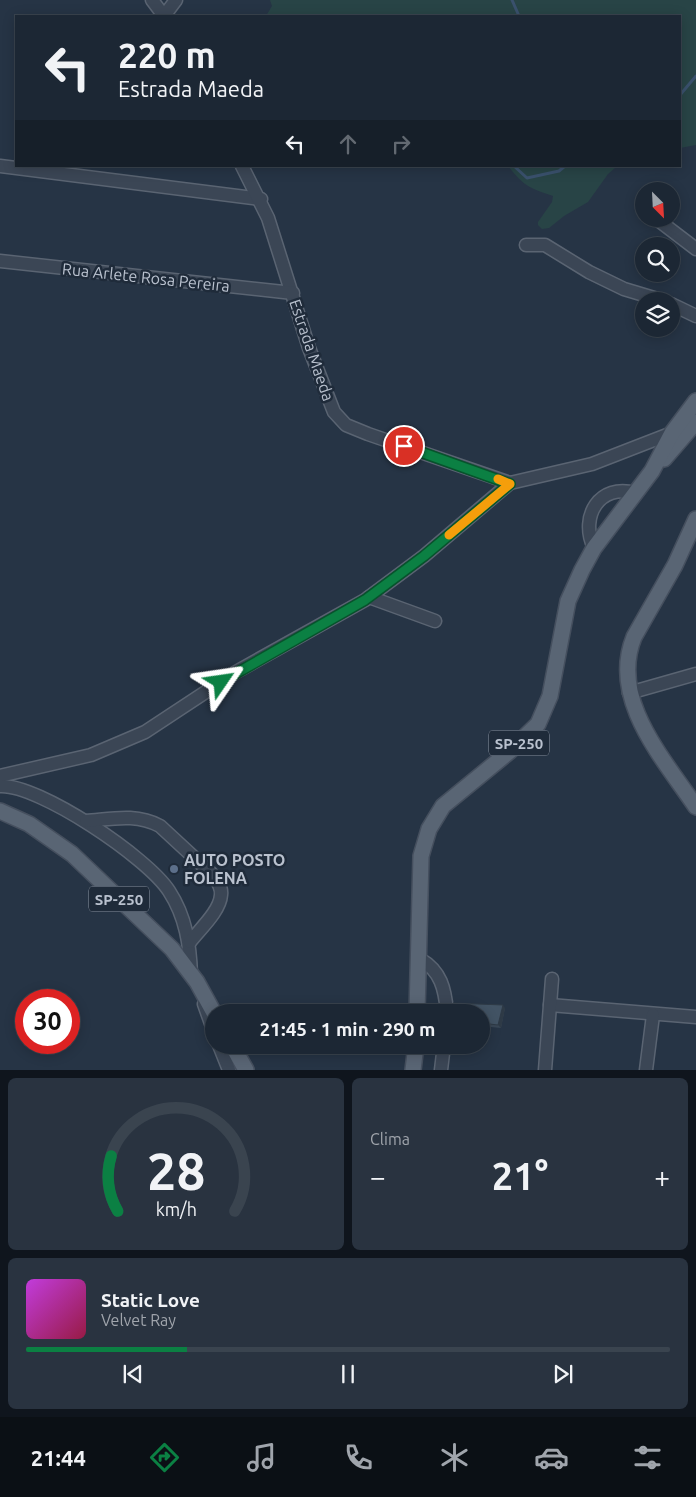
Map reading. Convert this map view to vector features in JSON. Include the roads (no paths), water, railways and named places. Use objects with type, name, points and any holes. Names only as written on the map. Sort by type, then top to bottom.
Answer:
[{"type":"main road","name":"SP-250","points":[[418,1004],[421,856],[429,829],[444,806],[510,751],[538,724],[550,696],[568,601],[594,548],[652,471],[672,433],[696,401]]},
{"type":"main road","name":"SP-250","points":[[652,471],[696,422]]},
{"type":"main road","points":[[696,519],[675,565],[629,648],[626,681],[629,693],[652,741],[696,806]]},
{"type":"main road","name":"SP-250","points":[[0,811],[29,824],[72,854],[172,949],[209,1004]]},
{"type":"main road","points":[[237,1054],[246,1070]]},
{"type":"main road","points":[[413,1070],[415,1054]]},
{"type":"street","points":[[152,0],[163,15]]},
{"type":"street","points":[[165,15],[176,0]]},
{"type":"street","points":[[0,166],[261,200]]},
{"type":"street","name":"Estrada Maeda","points":[[243,167],[261,200],[293,293],[301,324],[334,412],[346,425],[510,484]]},
{"type":"street","points":[[668,228],[696,249]]},
{"type":"street","points":[[526,245],[545,245],[589,272],[635,292]]},
{"type":"street","name":"Rua Arlete Rosa Pereira","points":[[0,261],[293,293]]},
{"type":"street","points":[[680,308],[696,316]]},
{"type":"street","points":[[0,776],[91,756],[118,746],[145,732],[249,664],[369,596],[424,556],[510,484],[592,464],[672,433]]},
{"type":"street","points":[[594,548],[588,535],[588,520],[598,504],[611,492],[622,489],[636,494]]},
{"type":"street","points":[[369,596],[435,621]]},
{"type":"street","points":[[629,693],[696,674]]},
{"type":"street","points":[[0,786],[9,786],[25,792],[86,821],[146,866],[169,889],[179,908],[190,942],[194,979],[205,1008]]},
{"type":"street","points":[[86,821],[130,817],[150,820],[160,826],[214,876],[220,887],[220,900],[190,942]]},
{"type":"street","points":[[420,959],[438,974],[445,991],[446,1004]]},
{"type":"street","points":[[545,1070],[552,979]]},
{"type":"street","points":[[550,1005],[653,1015],[696,1017]]},
{"type":"street","points":[[646,1070],[653,1015]]},
{"type":"street","points":[[223,1054],[229,1070]]},
{"type":"street","points":[[441,1070],[443,1054]]},
{"type":"waterway","points":[[512,0],[519,15]]},
{"type":"waterway","points":[[681,94],[696,76]]},
{"type":"waterway","points":[[515,167],[527,178],[559,171],[564,167]]},
{"type":"place","name":"AUTO POSTO FOLENA","points":[[174,869]]}]
